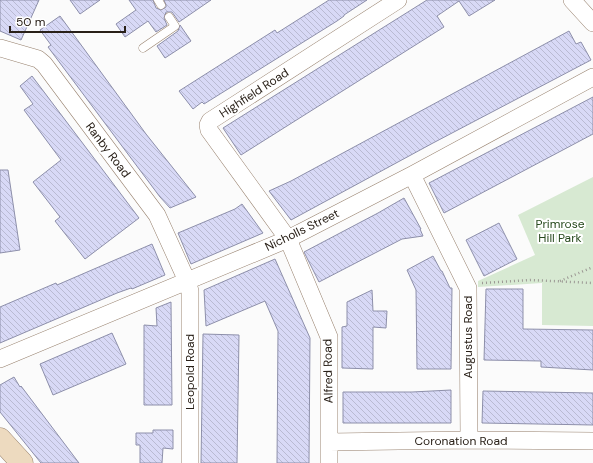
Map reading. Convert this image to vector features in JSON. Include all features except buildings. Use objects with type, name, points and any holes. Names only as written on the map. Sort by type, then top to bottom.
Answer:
[{"type":"main road","points":[[0,439],[17,461]]},
{"type":"street","name":"Highfield Road","points":[[288,239],[209,130],[209,123],[398,0]]},
{"type":"street","points":[[572,0],[593,22]]},
{"type":"street","name":"Ranby Road","points":[[0,48],[38,59],[44,64],[157,215],[187,281]]},
{"type":"street","name":"Nicholls Street","points":[[0,359],[288,239],[412,175],[593,77]]},
{"type":"street","name":"Augustus Road","points":[[412,175],[468,288],[469,440]]},
{"type":"street","name":"Alfred Road","points":[[288,239],[329,337],[329,463]]},
{"type":"street","name":"Leopold Road","points":[[187,281],[190,291],[190,463]]},
{"type":"street","name":"Coronation Road","points":[[329,442],[469,440],[593,441]]},
{"type":"lane","points":[[143,48],[175,26],[169,17]]},
{"type":"path","points":[[559,282],[593,267]]},
{"type":"path","points":[[468,288],[487,283],[531,280],[593,283]]},
{"type":"green space","name":"Primrose Hill Park","points":[[593,177],[593,326],[542,325],[542,283],[478,287],[478,281],[535,255],[518,215]]}]
